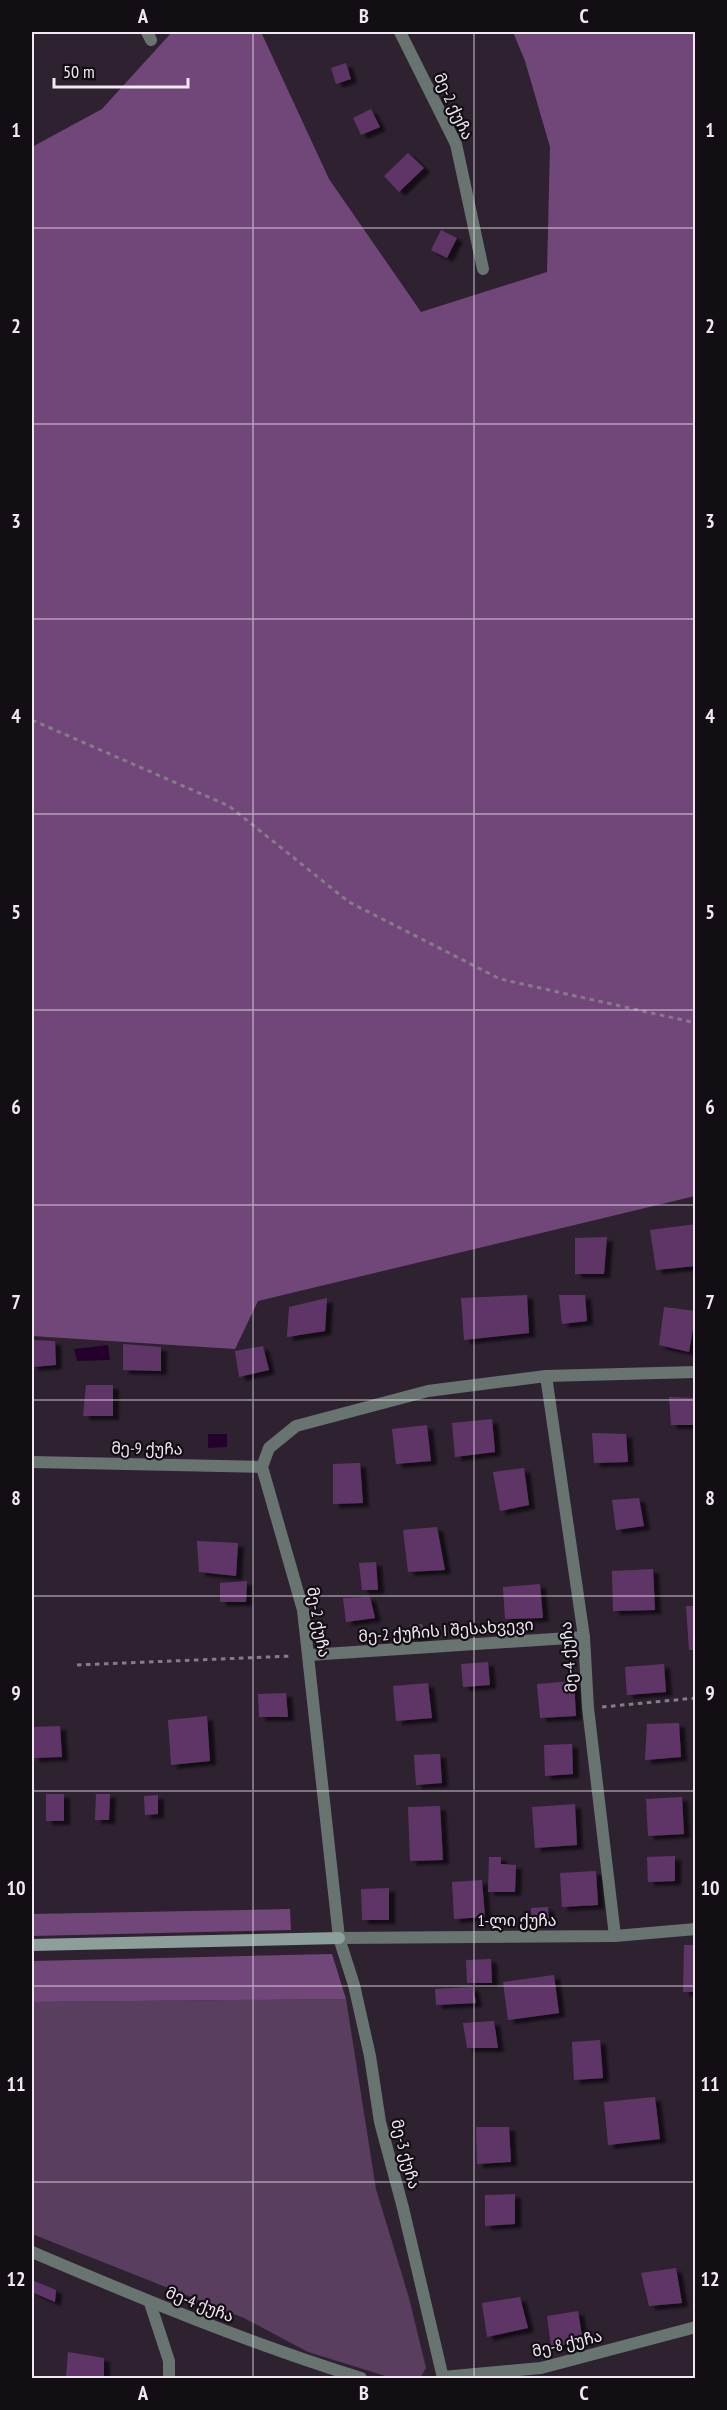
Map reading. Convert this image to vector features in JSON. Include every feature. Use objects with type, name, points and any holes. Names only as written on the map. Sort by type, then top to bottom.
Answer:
[{"type":"main road","points":[[32,1945],[339,1938]]},
{"type":"street","name":"მე-2 ქუჩა","points":[[400,32],[456,144],[483,269]]},
{"type":"street","points":[[262,1467],[269,1448],[296,1426],[428,1391],[546,1376],[696,1372]]},
{"type":"street","name":"მე-4 ქუჩა","points":[[546,1376],[584,1637],[588,1708],[615,1936]]},
{"type":"street","name":"მე-9 ქუჩა","points":[[32,1462],[262,1467]]},
{"type":"street","name":"მე-2 ქუჩა","points":[[262,1467],[303,1610],[339,1938]]},
{"type":"street","name":"მე-2 ქუჩის I შესახვევი","points":[[309,1655],[584,1637]]},
{"type":"street","name":"1-ლი ქუჩა","points":[[339,1938],[615,1936],[696,1929]]},
{"type":"street","name":"მე-3 ქუჩა","points":[[339,1938],[354,1984],[370,2056],[380,2122],[443,2378]]},
{"type":"street","name":"მე-4 ქუჩა","points":[[32,2252],[150,2303],[299,2359],[361,2379]]},
{"type":"street","points":[[150,2303],[169,2361],[168,2379]]},
{"type":"street","name":"მე-8 ქუჩა","points":[[443,2378],[541,2368],[696,2326]]},
{"type":"path","points":[[32,720],[229,806],[349,902],[500,979],[696,1023]]},
{"type":"path","points":[[77,1665],[309,1655]]},
{"type":"path","points":[[588,1708],[696,1698]]},
{"type":"shaded area","points":[[172,32],[261,32],[329,179],[421,312],[547,272],[550,147],[525,61],[513,32],[696,32],[695,1196],[258,1301],[235,1349],[32,1336],[32,147],[102,109]]},
{"type":"shaded area","points":[[108,1345],[110,1360],[77,1361],[74,1349]]},
{"type":"shaded area","points":[[208,1434],[227,1434],[227,1447],[208,1448]]},
{"type":"shaded area","points":[[290,1909],[291,1930],[32,1936],[32,1914]]},
{"type":"shaded area","points":[[332,1954],[346,1999],[32,2002],[32,1961]]},
{"type":"shaded area","points":[[346,1999],[376,2189],[409,2298],[426,2368],[420,2378],[392,2378],[308,2352],[244,2318],[32,2234],[32,2002]]},
{"type":"building","points":[[346,63],[351,79],[336,84],[331,68]]},
{"type":"building","points":[[371,109],[380,127],[361,135],[353,118]]},
{"type":"building","points":[[408,153],[424,168],[399,192],[384,176]]},
{"type":"building","points":[[441,230],[457,238],[447,258],[431,250]]},
{"type":"building","points":[[696,1224],[696,1266],[656,1270],[650,1230]]},
{"type":"building","points":[[607,1237],[604,1274],[575,1274],[575,1238]]},
{"type":"building","points":[[527,1295],[529,1333],[464,1340],[461,1298]]},
{"type":"building","points":[[559,1295],[585,1295],[587,1321],[562,1324]]},
{"type":"building","points":[[327,1298],[325,1331],[287,1337],[289,1307]]},
{"type":"building","points":[[664,1307],[696,1311],[689,1352],[659,1345]]},
{"type":"building","points":[[32,1340],[55,1341],[56,1365],[32,1367]]},
{"type":"building","points":[[123,1344],[161,1347],[161,1371],[123,1370]]},
{"type":"building","points":[[263,1346],[269,1370],[239,1377],[235,1351]]},
{"type":"building","points":[[86,1385],[113,1385],[113,1416],[83,1416]]},
{"type":"building","points":[[669,1397],[696,1398],[696,1425],[671,1425]]},
{"type":"building","points":[[492,1419],[495,1452],[455,1457],[452,1423]]},
{"type":"building","points":[[427,1425],[431,1461],[396,1464],[392,1429]]},
{"type":"building","points":[[592,1433],[626,1434],[628,1462],[594,1463]]},
{"type":"building","points":[[360,1463],[363,1503],[333,1504],[333,1464]]},
{"type":"building","points":[[524,1468],[529,1505],[500,1511],[493,1472]]},
{"type":"building","points":[[639,1498],[644,1526],[616,1530],[612,1500]]},
{"type":"building","points":[[437,1527],[445,1570],[408,1572],[403,1530]]},
{"type":"building","points":[[197,1541],[238,1543],[236,1576],[199,1572]]},
{"type":"building","points":[[376,1562],[378,1590],[362,1590],[359,1563]]},
{"type":"building","points":[[653,1569],[655,1610],[613,1611],[612,1571]]},
{"type":"building","points":[[247,1581],[246,1602],[220,1602],[220,1583]]},
{"type":"building","points":[[540,1584],[543,1618],[505,1619],[503,1587]]},
{"type":"building","points":[[370,1597],[375,1618],[346,1622],[343,1598]]},
{"type":"building","points":[[686,1606],[696,1606],[696,1650],[689,1650]]},
{"type":"building","points":[[422,1624],[427,1635],[413,1638],[410,1625]]},
{"type":"building","points":[[488,1662],[490,1685],[463,1687],[461,1664]]},
{"type":"building","points":[[664,1664],[666,1692],[627,1695],[625,1667]]},
{"type":"building","points":[[574,1681],[576,1716],[540,1718],[537,1684]]},
{"type":"building","points":[[428,1683],[432,1718],[396,1721],[393,1686]]},
{"type":"building","points":[[286,1693],[288,1717],[259,1717],[258,1694]]},
{"type":"building","points":[[207,1716],[210,1761],[171,1765],[168,1720]]},
{"type":"building","points":[[679,1723],[681,1757],[645,1760],[647,1724]]},
{"type":"building","points":[[60,1726],[62,1757],[33,1758],[33,1727]]},
{"type":"building","points":[[572,1744],[573,1774],[545,1776],[544,1745]]},
{"type":"building","points":[[440,1754],[442,1783],[416,1785],[414,1755]]},
{"type":"building","points":[[46,1794],[64,1794],[64,1821],[46,1821]]},
{"type":"building","points":[[96,1794],[110,1794],[109,1820],[95,1820]]},
{"type":"building","points":[[158,1795],[158,1814],[145,1815],[144,1796]]},
{"type":"building","points":[[682,1797],[684,1834],[648,1836],[646,1799]]},
{"type":"building","points":[[575,1804],[577,1845],[535,1848],[532,1807]]},
{"type":"building","points":[[440,1806],[443,1860],[410,1861],[408,1807]]},
{"type":"building","points":[[675,1856],[675,1881],[648,1882],[647,1857]]},
{"type":"building","points":[[489,1857],[501,1857],[501,1864],[516,1865],[515,1892],[488,1892]]},
{"type":"building","points":[[596,1871],[598,1905],[562,1907],[560,1873]]},
{"type":"building","points":[[482,1880],[485,1917],[454,1919],[452,1882]]},
{"type":"building","points":[[389,1888],[389,1920],[362,1920],[361,1889]]},
{"type":"building","points":[[548,1907],[549,1921],[532,1923],[531,1908]]},
{"type":"building","points":[[684,1945],[696,1945],[696,1992],[683,1992]]},
{"type":"building","points":[[491,1959],[492,1983],[467,1983],[466,1960]]},
{"type":"building","points":[[554,1975],[559,2013],[508,2020],[503,1982]]},
{"type":"building","points":[[473,1987],[476,2003],[436,2005],[435,1989]]},
{"type":"building","points":[[494,2021],[498,2048],[467,2048],[463,2023]]},
{"type":"building","points":[[600,2040],[603,2078],[574,2080],[572,2042]]},
{"type":"building","points":[[655,2097],[660,2139],[608,2145],[604,2102]]},
{"type":"building","points":[[476,2127],[509,2127],[511,2162],[477,2164]]},
{"type":"building","points":[[515,2194],[515,2224],[485,2226],[485,2195]]},
{"type":"building","points":[[676,2268],[682,2303],[649,2306],[641,2273]]},
{"type":"building","points":[[32,2280],[56,2290],[55,2302],[32,2292]]},
{"type":"building","points":[[520,2297],[528,2328],[487,2337],[482,2303]]},
{"type":"building","points":[[578,2311],[583,2342],[551,2347],[547,2316]]},
{"type":"building","points":[[68,2352],[104,2358],[104,2378],[66,2378]]}]
